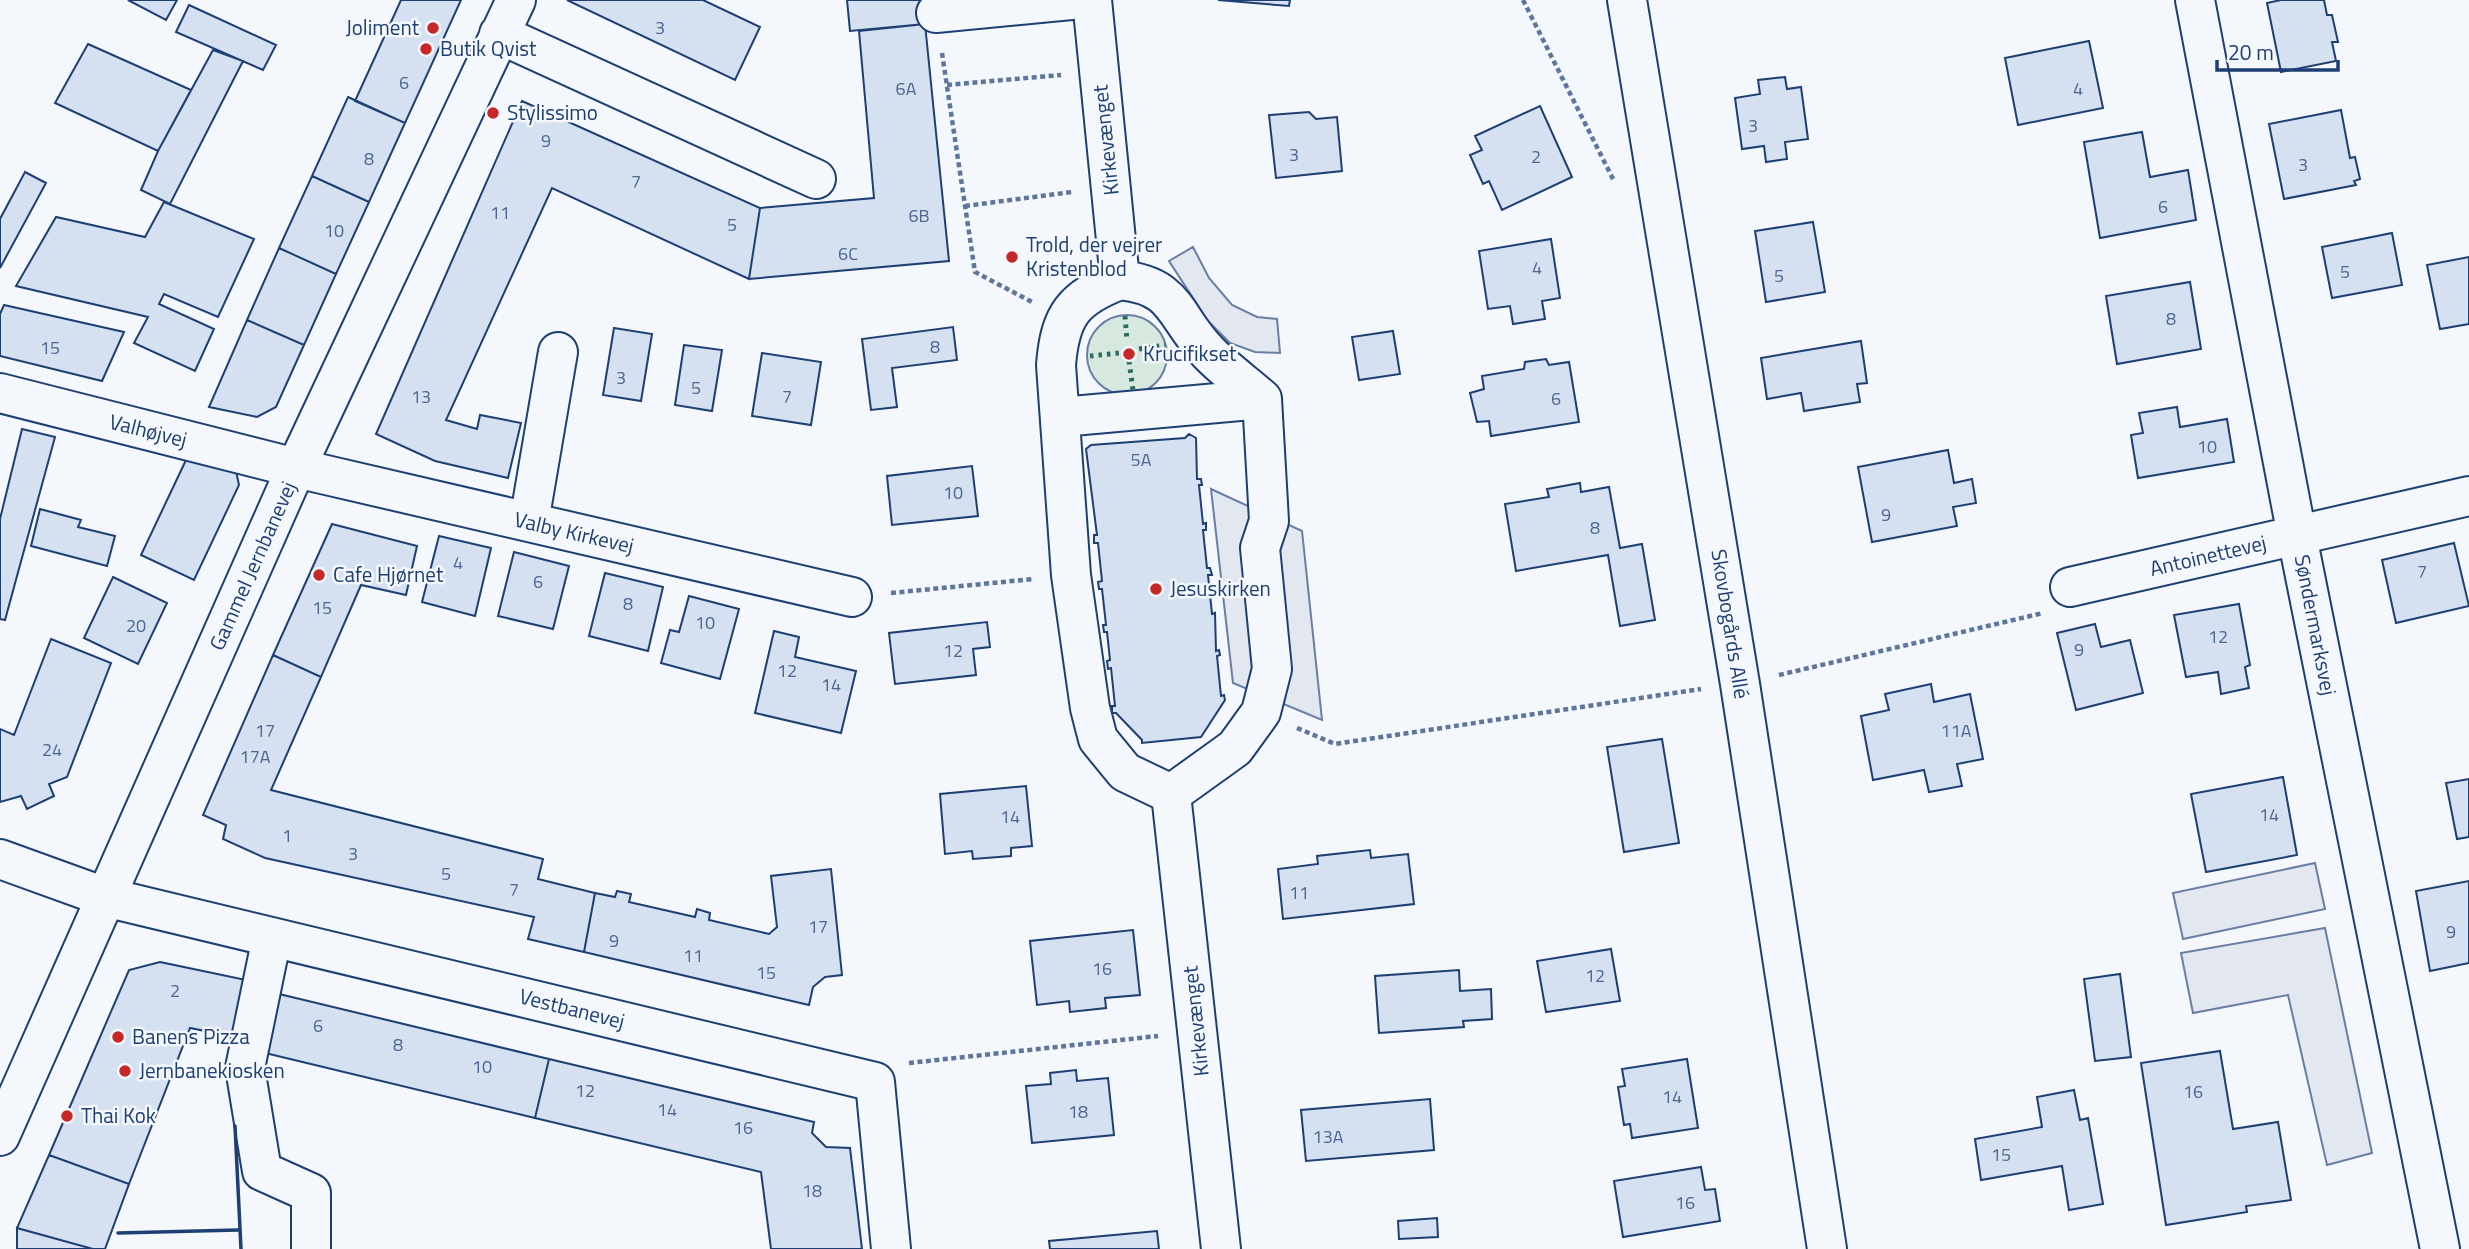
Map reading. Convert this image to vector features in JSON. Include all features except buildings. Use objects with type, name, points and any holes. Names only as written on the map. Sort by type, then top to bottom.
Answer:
[{"type":"street","name":"Gammel Jernbanevej","points":[[0,1136],[296,468],[516,0]]},
{"type":"street","points":[[936,13],[1070,0]]},
{"type":"street","name":"Kirkevænget","points":[[1092,0],[1120,280]]},
{"type":"street","name":"Skovbogårds Allé","points":[[1628,0],[1740,684],[1827,1249]]},
{"type":"street","name":"Søndermarksvej","points":[[2195,0],[2297,536],[2440,1249]]},
{"type":"street","points":[[499,34],[816,179]]},
{"type":"street","points":[[1120,280],[1152,286],[1167,296],[1208,352],[1262,398],[1269,521],[1260,548],[1272,669],[1261,712],[1235,748],[1171,794],[1125,772],[1098,739],[1090,708],[1071,575],[1056,365],[1064,320],[1078,302],[1093,290],[1120,280]]},
{"type":"street","points":[[529,522],[558,352]]},
{"type":"street","name":"Valhøjvej","points":[[0,393],[296,468]]},
{"type":"street","points":[[1061,417],[1262,398]]},
{"type":"street","name":"Valby Kirkevej","points":[[296,468],[852,597]]},
{"type":"street","name":"Antoinettevej","points":[[2070,587],[2469,496]]},
{"type":"street","name":"Kirkevænget","points":[[1171,794],[1221,1249]]},
{"type":"street","name":"Vestbanevej","points":[[0,859],[105,897],[875,1082],[891,1249]]},
{"type":"street","points":[[272,937],[245,1068],[262,1171],[311,1193],[311,1249]]},
{"type":"path","points":[[1523,0],[1623,199],[1660,196]]},
{"type":"path","points":[[936,13],[975,272],[1064,320]]},
{"type":"path","points":[[947,85],[1099,71]]},
{"type":"path","points":[[965,206],[1111,187]]},
{"type":"path","points":[[852,597],[1071,575]]},
{"type":"path","points":[[1261,712],[1335,744],[1740,684],[2054,610],[2070,587]]},
{"type":"path","points":[[909,1063],[1197,1032]]},
{"type":"shaded area","points":[[1193,247],[1209,278],[1232,305],[1257,317],[1277,319],[1280,353],[1255,352],[1230,343],[1208,321],[1169,261]]},
{"type":"shaded area","points":[[1127,315],[1142,318],[1155,327],[1164,340],[1167,355],[1164,370],[1155,383],[1142,392],[1127,395],[1112,392],[1099,383],[1090,370],[1087,355],[1090,340],[1099,327],[1112,318]]},
{"type":"shaded area","points":[[1211,489],[1302,531],[1322,720],[1233,683]]},
{"type":"shaded area","points":[[2315,863],[2325,909],[2183,939],[2173,893]]},
{"type":"shaded area","points":[[2325,928],[2372,1153],[2327,1165],[2288,995],[2193,1013],[2181,953]]},
{"type":"hedge","points":[[1125,316],[1127,341]]},
{"type":"hedge","points":[[1139,349],[1165,345]]},
{"type":"hedge","points":[[1090,356],[1119,353]]},
{"type":"hedge","points":[[1129,361],[1133,390]]},
{"type":"wall","points":[[235,1126],[241,1249]]},
{"type":"wall","points":[[118,1233],[238,1230]]},
{"type":"place","name":"Joliment","points":[[433,28]]},
{"type":"place","name":"Butik Qvist","points":[[426,49]]},
{"type":"place","name":"Stylissimo","points":[[493,113]]},
{"type":"place","name":"Trold, der vejrer Kristenblod","points":[[1012,257]]},
{"type":"place","name":"Krucifikset","points":[[1129,354]]},
{"type":"place","name":"Cafe Hjørnet","points":[[319,575]]},
{"type":"place","name":"Jesuskirken","points":[[1156,589]]},
{"type":"place","name":"Banens Pizza","points":[[118,1037]]},
{"type":"place","name":"Jernbanekiosken","points":[[125,1071]]},
{"type":"place","name":"Thai Kok","points":[[67,1116]]}]
